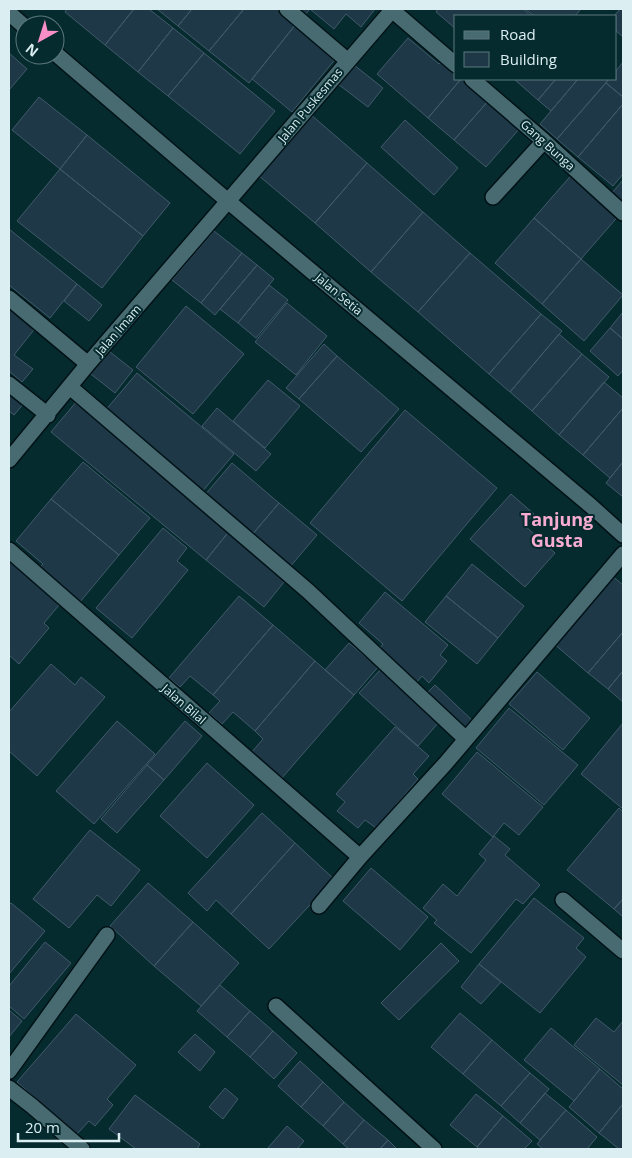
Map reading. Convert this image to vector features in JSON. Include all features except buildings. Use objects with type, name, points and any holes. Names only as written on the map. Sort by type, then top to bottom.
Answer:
[{"type":"street","points":[[287,9],[348,61]]},
{"type":"street","points":[[393,9],[454,62]]},
{"type":"street","name":"Jalan Puskesmas","points":[[229,202],[393,9]]},
{"type":"street","name":"Jalan Setia","points":[[65,62],[623,535]]},
{"type":"street","name":"Gang Bunga","points":[[473,80],[623,213]]},
{"type":"street","points":[[493,198],[544,141]]},
{"type":"street","name":"Jalan Imam","points":[[9,460],[48,415],[88,364],[229,202]]},
{"type":"street","points":[[9,298],[88,364]]},
{"type":"street","points":[[9,384],[48,415]]},
{"type":"street","points":[[70,387],[308,591],[466,739]]},
{"type":"street","name":"Jalan Bilal","points":[[9,550],[360,858]]},
{"type":"street","points":[[319,906],[466,739],[623,554]]},
{"type":"street","points":[[563,900],[623,951]]},
{"type":"street","points":[[9,1071],[107,935]]},
{"type":"street","points":[[276,1006],[434,1149]]},
{"type":"street","points":[[9,1088],[82,1149]]},
{"type":"district","name":"Tanjung Gusta","points":[[557,529]]}]
